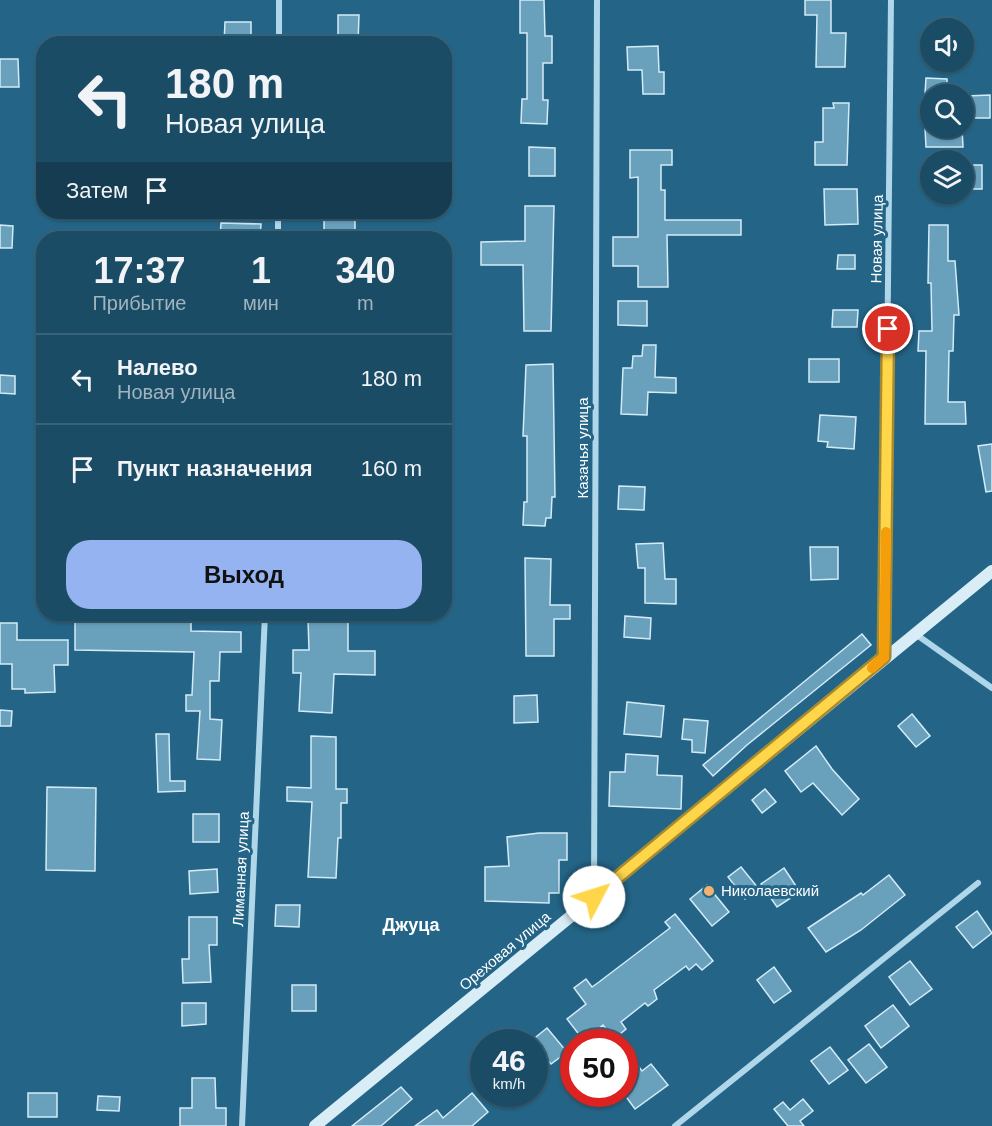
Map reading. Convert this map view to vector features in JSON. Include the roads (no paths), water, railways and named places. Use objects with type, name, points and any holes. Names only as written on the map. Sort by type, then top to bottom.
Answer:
[{"type":"main road","name":"Ореховая улица","points":[[315,1126],[884,657],[992,571]]},
{"type":"street","points":[[279,0],[279,36]]},
{"type":"street","name":"Казачья улица","points":[[594,897],[597,0]]},
{"type":"street","name":"Новая улица","points":[[884,657],[891,0]]},
{"type":"street","name":"Лиманная улица","points":[[242,1126],[265,621]]},
{"type":"street","points":[[914,633],[992,688]]},
{"type":"street","points":[[675,1126],[978,883]]},
{"type":"place","name":"Николаевский","points":[[709,891]]},
{"type":"district","name":"Джуца","points":[[411,925]]}]
